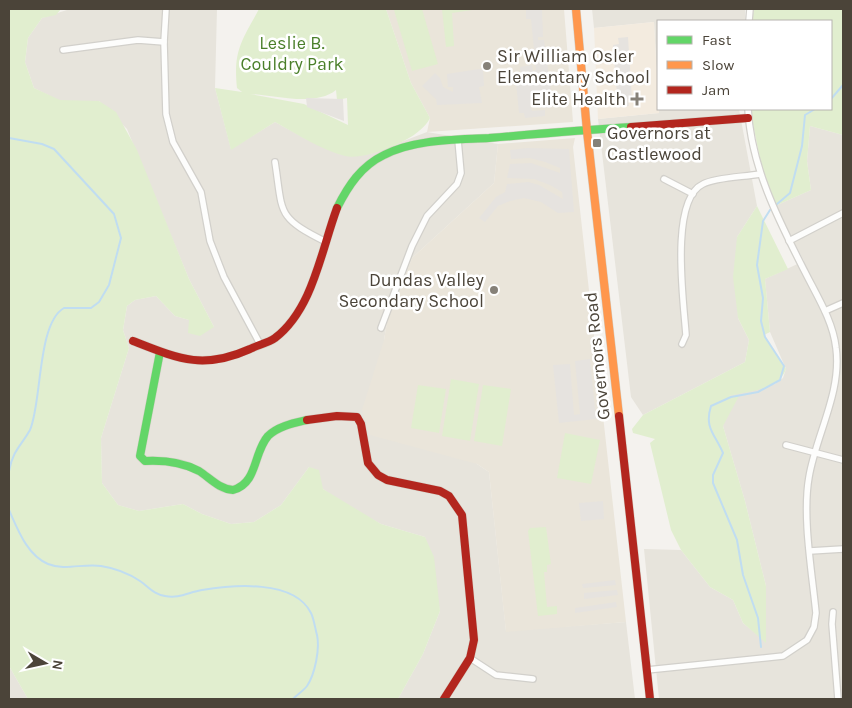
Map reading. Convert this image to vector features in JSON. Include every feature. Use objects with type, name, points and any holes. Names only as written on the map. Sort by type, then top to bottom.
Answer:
[{"type":"street","points":[[166,9],[164,42],[166,114],[173,142],[201,192],[210,241],[224,277],[260,344]]},
{"type":"street","name":"Governors Road","points":[[576,9],[587,131],[650,699]]},
{"type":"street","points":[[62,50],[138,40],[164,42]]},
{"type":"street","points":[[647,670],[782,656],[807,640],[815,620],[807,494],[814,453],[840,371],[833,331],[825,311],[789,241],[760,174],[748,110]]},
{"type":"street","points":[[133,341],[186,360],[213,363],[238,356],[275,338],[290,324],[300,308],[338,210],[362,170],[394,149],[420,143],[748,118]]},
{"type":"street","points":[[381,328],[412,246],[427,216],[457,184],[461,173],[458,140]]},
{"type":"street","points":[[275,162],[283,211],[289,221],[298,228],[326,242]]},
{"type":"street","points":[[682,344],[686,335],[680,249],[682,225],[693,194],[704,183],[760,174]]},
{"type":"street","points":[[664,179],[693,194]]},
{"type":"street","points":[[789,241],[843,213]]},
{"type":"street","points":[[825,311],[843,303]]},
{"type":"street","points":[[160,352],[140,456],[144,460],[188,466],[202,472],[225,489],[233,490],[244,486],[251,475],[262,444],[274,431],[300,422],[346,414],[357,417],[361,424],[368,463],[378,475],[387,480],[440,491],[449,496],[462,515],[474,640],[470,658],[444,699]]},
{"type":"street","points":[[786,445],[843,460]]},
{"type":"street","points":[[810,551],[843,549]]},
{"type":"street","points":[[833,612],[832,624],[838,699]]},
{"type":"street","points":[[470,658],[496,675],[534,679]]},
{"type":"shaded area","points":[[70,9],[217,9],[215,88],[231,149],[275,122],[308,140],[370,154],[427,132],[498,144],[494,183],[412,258],[387,322],[384,340],[477,464],[489,472],[506,631],[626,622],[635,699],[398,699],[423,654],[440,611],[425,537],[381,524],[346,505],[323,489],[309,467],[281,505],[254,522],[231,524],[202,514],[183,504],[139,511],[118,505],[102,483],[101,438],[129,348],[123,330],[127,306],[135,300],[156,296],[175,316],[214,327],[189,279],[127,129],[99,101],[60,101],[34,88],[25,62],[28,38],[42,18]]},
{"type":"shaded area","name":"Sir William Osler Elementary School","points":[[386,9],[564,9],[573,122],[427,132],[430,118],[411,83]]},
{"type":"shaded area","points":[[526,9],[542,9],[543,37],[538,37],[538,40],[544,40],[553,107],[543,108],[541,102],[530,104],[532,111],[545,110],[545,116],[525,118],[524,113],[519,113],[516,83],[538,78],[521,78],[520,67],[532,65],[533,71],[536,70],[531,19],[526,19]]},
{"type":"shaded area","points":[[592,9],[745,9],[745,20],[657,20],[657,82],[654,22],[594,28]]},
{"type":"shaded area","points":[[654,22],[657,110],[659,110],[659,113],[598,119],[594,28]]},
{"type":"shaded area","points":[[628,37],[632,99],[628,99],[629,106],[618,107],[613,45],[619,44],[618,38]]},
{"type":"shaded area","points":[[483,70],[484,86],[479,87],[482,103],[437,105],[436,99],[422,86],[435,73],[440,78],[443,87],[453,92],[453,87],[448,87],[447,74]]},
{"type":"shaded area","points":[[306,98],[343,99],[344,121],[307,107]]},
{"type":"shaded area","points":[[659,110],[739,110],[757,206],[737,237],[738,318],[749,340],[745,362],[643,415],[631,397],[598,119],[659,113]]},
{"type":"shaded area","points":[[810,126],[843,135],[843,699],[659,699],[644,549],[681,550],[710,587],[733,600],[743,623],[766,642],[766,586],[745,501],[723,426],[728,396],[775,384],[783,378],[786,369],[770,332],[765,279],[804,261],[775,206],[811,190],[807,161]]},
{"type":"shaded area","name":"Dundas Valley Secondary School","points":[[575,138],[573,147],[626,622],[506,632],[489,472],[477,464],[370,435],[362,410],[384,340],[387,322],[412,258],[494,183],[498,144]]},
{"type":"shaded area","points":[[527,148],[569,149],[574,212],[558,213],[541,202],[524,198],[498,206],[485,222],[479,218],[496,197],[505,192],[507,184],[528,182],[539,185],[563,199],[562,192],[534,179],[507,178],[510,164],[531,163],[560,173],[560,168],[545,162],[530,158],[511,159],[510,150]]},
{"type":"shaded area","points":[[590,359],[596,419],[559,423],[553,365],[570,364],[574,415],[580,414],[575,361]]},
{"type":"shaded area","points":[[603,501],[604,519],[581,521],[579,503]]},
{"type":"shaded area","points":[[615,580],[616,585],[583,588],[582,584]]},
{"type":"shaded area","points":[[617,590],[618,595],[584,599],[584,593]]},
{"type":"shaded area","points":[[616,602],[617,607],[575,613],[575,608]]},
{"type":"shaded area","points":[[9,666],[28,699],[9,699]]},
{"type":"green space","points":[[9,9],[61,9],[56,15],[42,18],[28,38],[25,62],[34,88],[60,100],[99,101],[116,112],[137,150],[189,279],[214,327],[200,336],[188,333],[189,320],[175,316],[156,296],[135,300],[127,306],[123,330],[129,348],[101,438],[102,483],[118,505],[139,511],[183,504],[202,514],[231,524],[254,522],[281,505],[309,467],[319,470],[323,489],[381,524],[425,537],[434,557],[440,611],[423,654],[398,699],[28,699],[9,666]]},
{"type":"green space","name":"Leslie B. Couldry Park","points":[[259,9],[386,9],[411,83],[430,118],[425,126],[405,141],[392,147],[379,152],[354,157],[327,150],[275,122],[231,150],[215,88],[242,92],[237,88],[236,64],[240,46]],"holes":[[[336,90],[337,100],[347,98],[348,125],[304,104],[250,94],[306,99],[317,98]]]},
{"type":"green space","points":[[422,9],[438,64],[412,71],[394,10]]},
{"type":"green space","points":[[442,9],[479,9],[452,13],[454,46],[446,47]]},
{"type":"green space","points":[[754,9],[843,9],[843,135],[810,126],[807,161],[811,190],[775,206],[763,174],[750,110],[832,110],[832,20],[752,20]]},
{"type":"green space","points":[[757,206],[788,269],[765,279],[770,332],[764,335],[786,369],[777,381],[762,389],[729,396],[739,396],[723,426],[745,501],[766,586],[766,643],[743,623],[733,600],[710,587],[681,550],[671,530],[650,443],[655,439],[633,433],[632,429],[643,415],[745,362],[749,340],[738,318],[733,277],[737,237]]},
{"type":"green space","points":[[451,379],[479,384],[470,441],[442,436]]},
{"type":"green space","points":[[418,385],[446,389],[439,433],[411,428]]},
{"type":"green space","points":[[483,385],[511,389],[502,446],[474,441]]},
{"type":"green space","points":[[565,433],[600,440],[591,484],[557,478]]},
{"type":"green space","points":[[546,527],[551,564],[547,565],[547,572],[544,572],[547,607],[557,606],[557,614],[538,616],[528,531],[530,528]]},
{"type":"waterway","points":[[832,98],[843,85]]},
{"type":"waterway","points":[[761,647],[758,618],[743,575],[737,540],[713,483],[713,475],[723,453],[711,431],[709,414],[711,406],[731,397],[758,392],[780,380],[784,366],[765,337],[761,321],[763,298],[757,265],[763,221],[770,210],[790,193],[802,146],[805,115],[813,110]]},
{"type":"waterway","points":[[9,138],[42,144],[54,149],[114,214],[121,238],[109,285],[99,302],[91,308],[64,308],[55,316],[49,330],[41,364],[34,418],[30,430],[13,458],[9,471]]},
{"type":"waterway","points":[[9,510],[20,534],[34,555],[54,566],[95,565],[111,568],[131,576],[154,592],[165,596],[175,597],[202,590],[246,586],[277,589],[291,594],[303,602],[311,613],[318,641],[317,654],[310,681],[293,699]]},
{"type":"traffic: fast","points":[[337,208],[356,177],[368,165],[384,155],[409,146],[449,140],[631,127]]},
{"type":"traffic: fast","points":[[160,352],[140,456],[145,461],[166,461],[186,466],[199,471],[219,485],[233,490],[247,481],[263,443],[268,436],[281,427],[307,420]]},
{"type":"traffic: slow","points":[[576,9],[587,131],[619,416]]},
{"type":"traffic: jam","points":[[631,127],[748,118]]},
{"type":"traffic: jam","points":[[133,341],[178,357],[204,360],[233,355],[275,338],[288,326],[307,295],[337,208]]},
{"type":"traffic: jam","points":[[307,420],[337,416],[357,417],[361,424],[368,463],[378,475],[387,480],[440,491],[449,496],[462,515],[474,640],[470,658],[444,699]]},
{"type":"traffic: jam","points":[[619,416],[650,699]]},
{"type":"place","name":"Sir William Osler Elementary School","points":[[487,66]]},
{"type":"place","name":"Elite Health","points":[[637,99]]},
{"type":"place","name":"Governors at Castlewood","points":[[597,143]]},
{"type":"place","name":"Dundas Valley Secondary School","points":[[494,290]]}]
